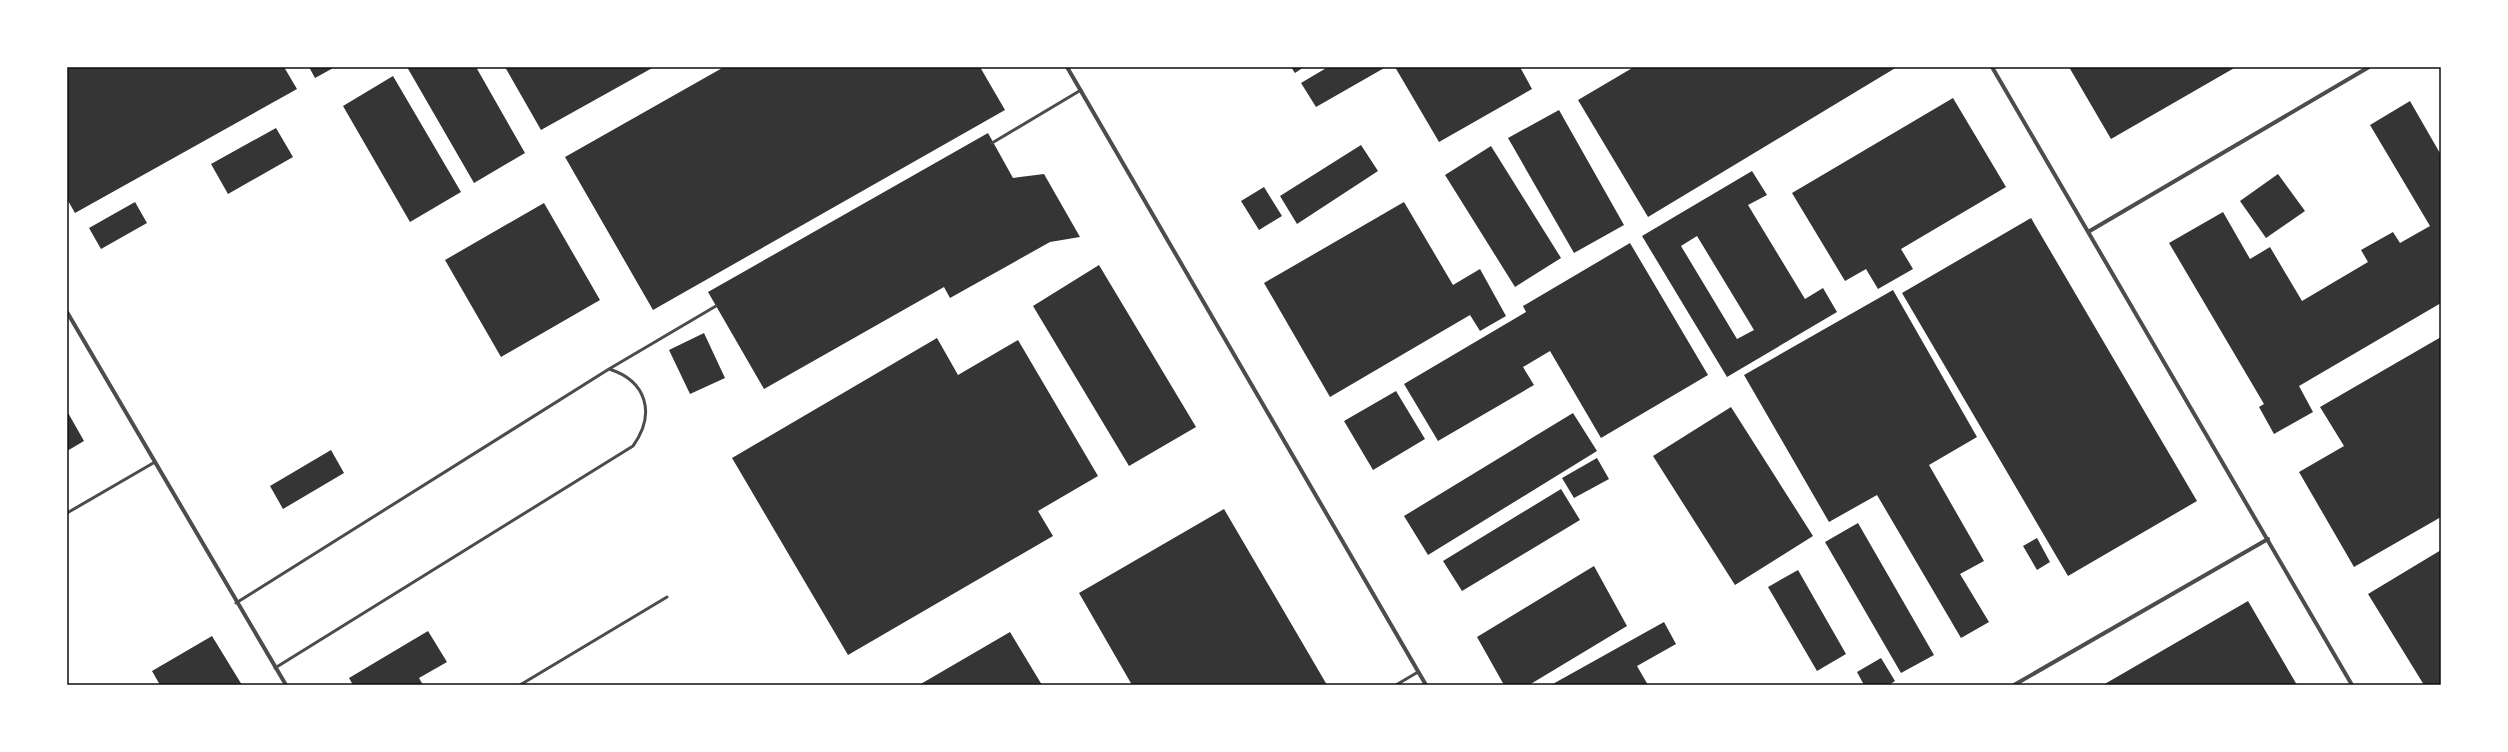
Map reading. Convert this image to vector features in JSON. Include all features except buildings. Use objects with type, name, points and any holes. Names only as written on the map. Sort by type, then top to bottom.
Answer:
[{"type":"street","points":[[1067,67],[1426,685]]},
{"type":"street","points":[[1992,67],[2352,685]]},
{"type":"street","points":[[2088,232],[2369,67]]},
{"type":"street","points":[[67,312],[236,603],[286,685]]},
{"type":"street","points":[[2014,685],[2268,540]]},
{"type":"lane","points":[[992,143],[1081,90]]},
{"type":"lane","points":[[236,603],[609,368],[716,306]]},
{"type":"lane","points":[[276,668],[634,446],[642,435],[646,421],[646,407],[642,393],[623,373],[609,368]]},
{"type":"lane","points":[[67,513],[155,462]]},
{"type":"lane","points":[[520,685],[668,597]]},
{"type":"lane","points":[[1396,685],[1418,672]]}]
